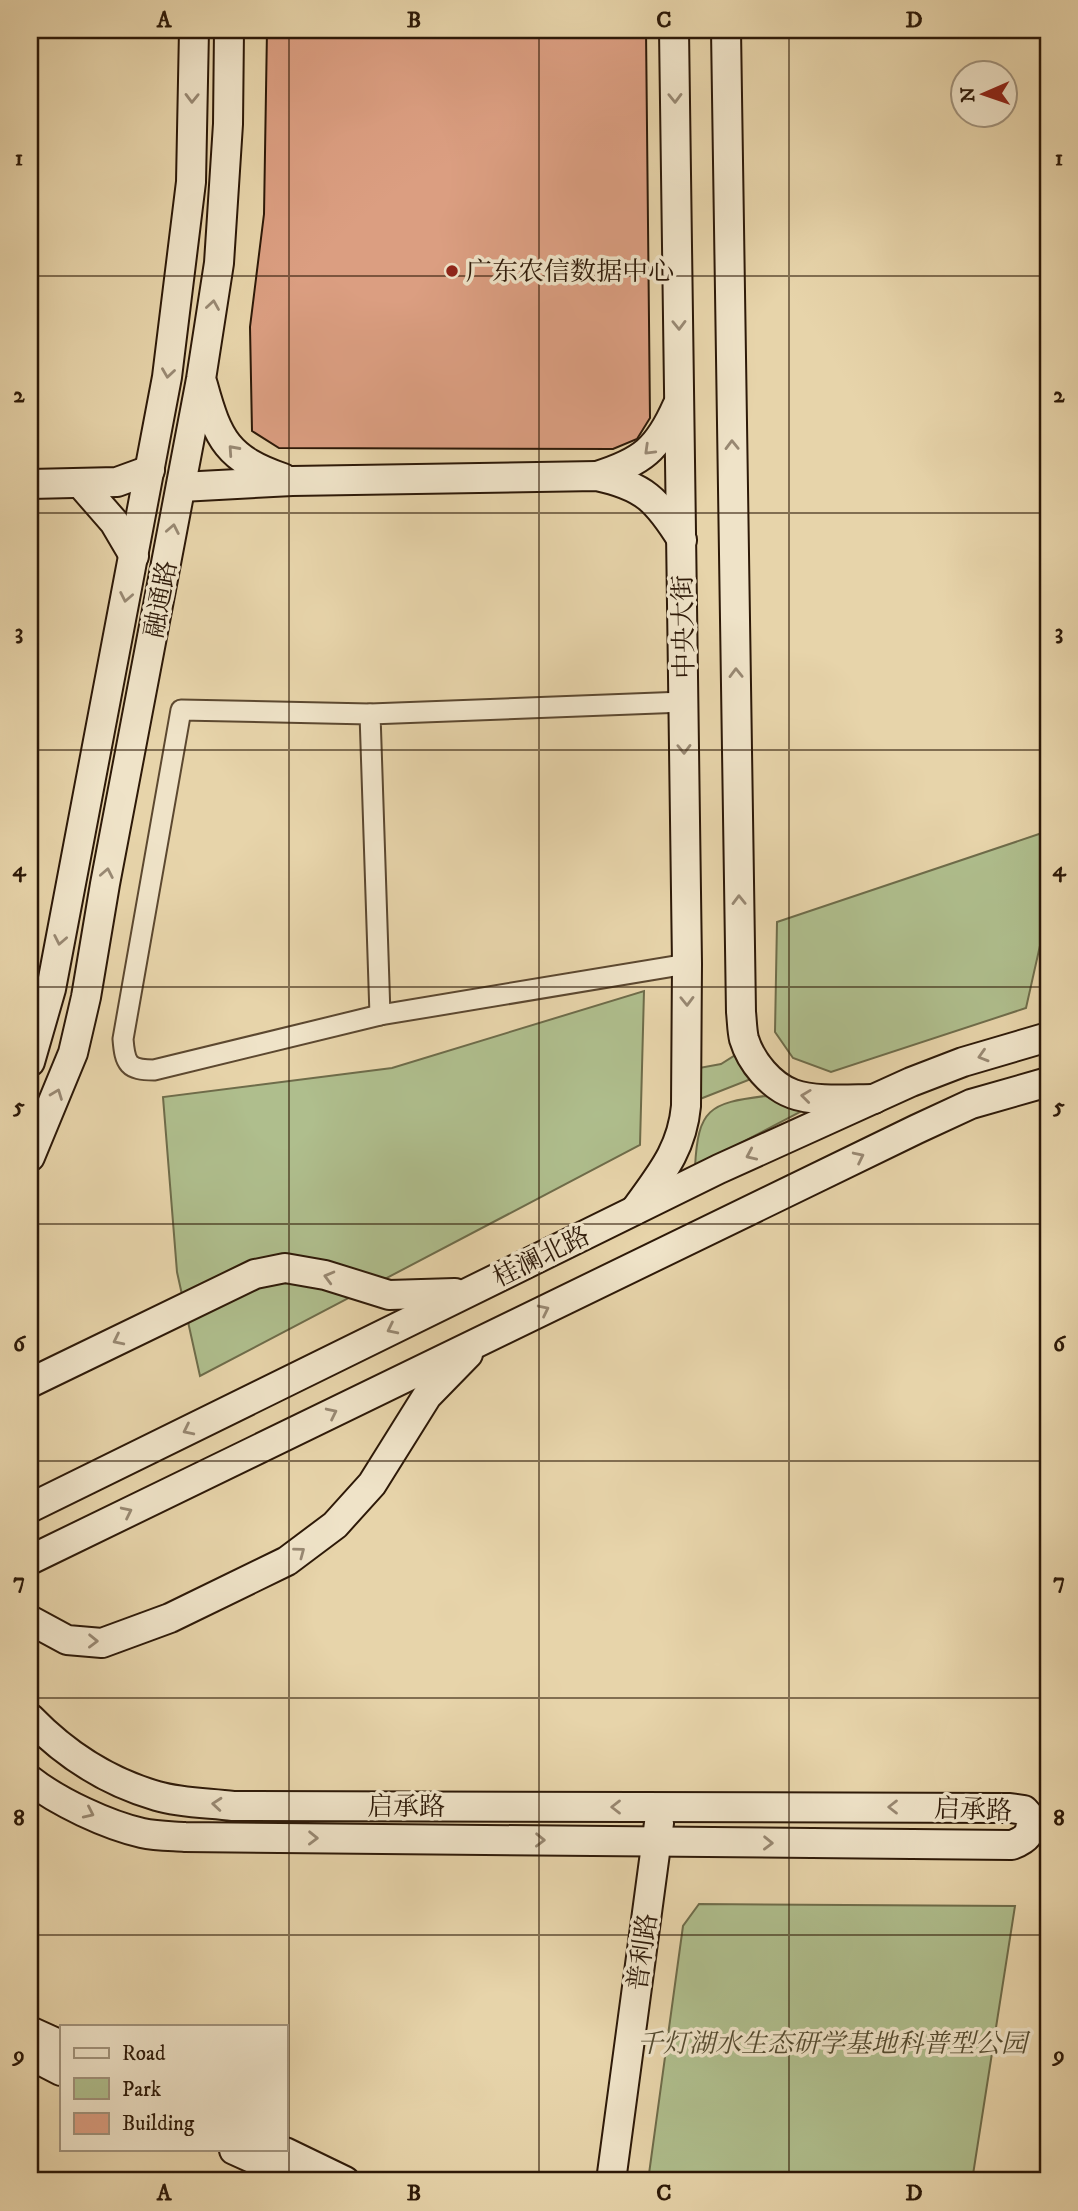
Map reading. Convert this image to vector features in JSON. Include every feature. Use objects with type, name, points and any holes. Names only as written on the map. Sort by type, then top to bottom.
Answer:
[{"type":"main road","name":"融通路","points":[[30,1062],[51,989],[167,377],[191,182],[194,30]]},
{"type":"main road","name":"融通路","points":[[30,1157],[73,1053],[86,997],[201,379],[219,263],[228,124],[229,30]]},
{"type":"main road","name":"中央大街","points":[[635,1210],[676,1151],[684,1128],[686,1106],[687,964],[674,30]]},
{"type":"main road","name":"中央大街","points":[[726,30],[741,1012],[744,1039],[756,1063],[774,1083],[794,1095],[874,1099]]},
{"type":"main road","points":[[201,379],[210,413],[220,435],[231,450],[244,462],[292,481]]},
{"type":"main road","points":[[597,476],[636,462],[652,449],[667,430],[680,400]]},
{"type":"main road","points":[[30,484],[117,482],[150,470]]},
{"type":"main road","points":[[181,487],[292,481],[597,476],[624,482],[645,493],[659,507],[682,540]]},
{"type":"main road","points":[[80,484],[114,522],[134,556]]},
{"type":"main road","name":"桂澜北路","points":[[38,1504],[635,1210],[874,1099],[963,1062],[1048,1037]]},
{"type":"main road","name":"桂澜北路","points":[[30,1560],[971,1104],[1048,1082]]},
{"type":"main road","points":[[30,1383],[255,1274],[285,1268],[325,1275],[389,1295],[468,1292]]},
{"type":"main road","points":[[30,1620],[67,1640],[102,1643],[170,1618],[288,1561],[335,1525],[372,1484],[428,1396],[482,1340]]},
{"type":"main road","name":"启承路","points":[[30,1718],[51,1740],[95,1770],[158,1796],[192,1802],[233,1806],[1010,1808],[1024,1810],[1031,1818],[1031,1832],[1025,1840],[1012,1845],[185,1837],[142,1833],[110,1822],[41,1789],[30,1780]]},
{"type":"main road","name":"普利路","points":[[611,2181],[669,1807]]},
{"type":"main road","name":"普利路","points":[[628,2181],[664,1842]]},
{"type":"main road","points":[[30,2031],[60,2045]]},
{"type":"main road","points":[[30,2056],[60,2071]]},
{"type":"main road","points":[[238,2152],[303,2181]]},
{"type":"main road","points":[[284,2152],[345,2181]]},
{"type":"street","points":[[684,702],[370,714],[181,710],[123,1039],[125,1055],[129,1065],[138,1070],[154,1070],[380,1015],[687,964]]},
{"type":"street","points":[[370,714],[380,1015]]},
{"type":"green space","points":[[1048,831],[1048,910],[1026,1008],[831,1072],[793,1058],[775,1032],[777,922]]},
{"type":"green space","points":[[644,991],[640,1145],[200,1376],[177,1272],[163,1097],[392,1068]]},
{"type":"green space","points":[[737,1054],[751,1079],[700,1099],[699,1068],[721,1064]]},
{"type":"green space","points":[[765,1096],[790,1103],[802,1111],[695,1167],[699,1132],[710,1112],[731,1102]]},
{"type":"green space","name":"千灯湖水生态研学基地科普型公园","points":[[699,1904],[1015,1906],[972,2181],[648,2181],[683,1926]]},
{"type":"building","name":"广东农信数据中心","points":[[267,30],[646,30],[650,418],[637,439],[613,449],[279,448],[252,431],[250,327],[264,214]]},
{"type":"place","name":"广东农信数据中心","points":[[452,271]]}]
